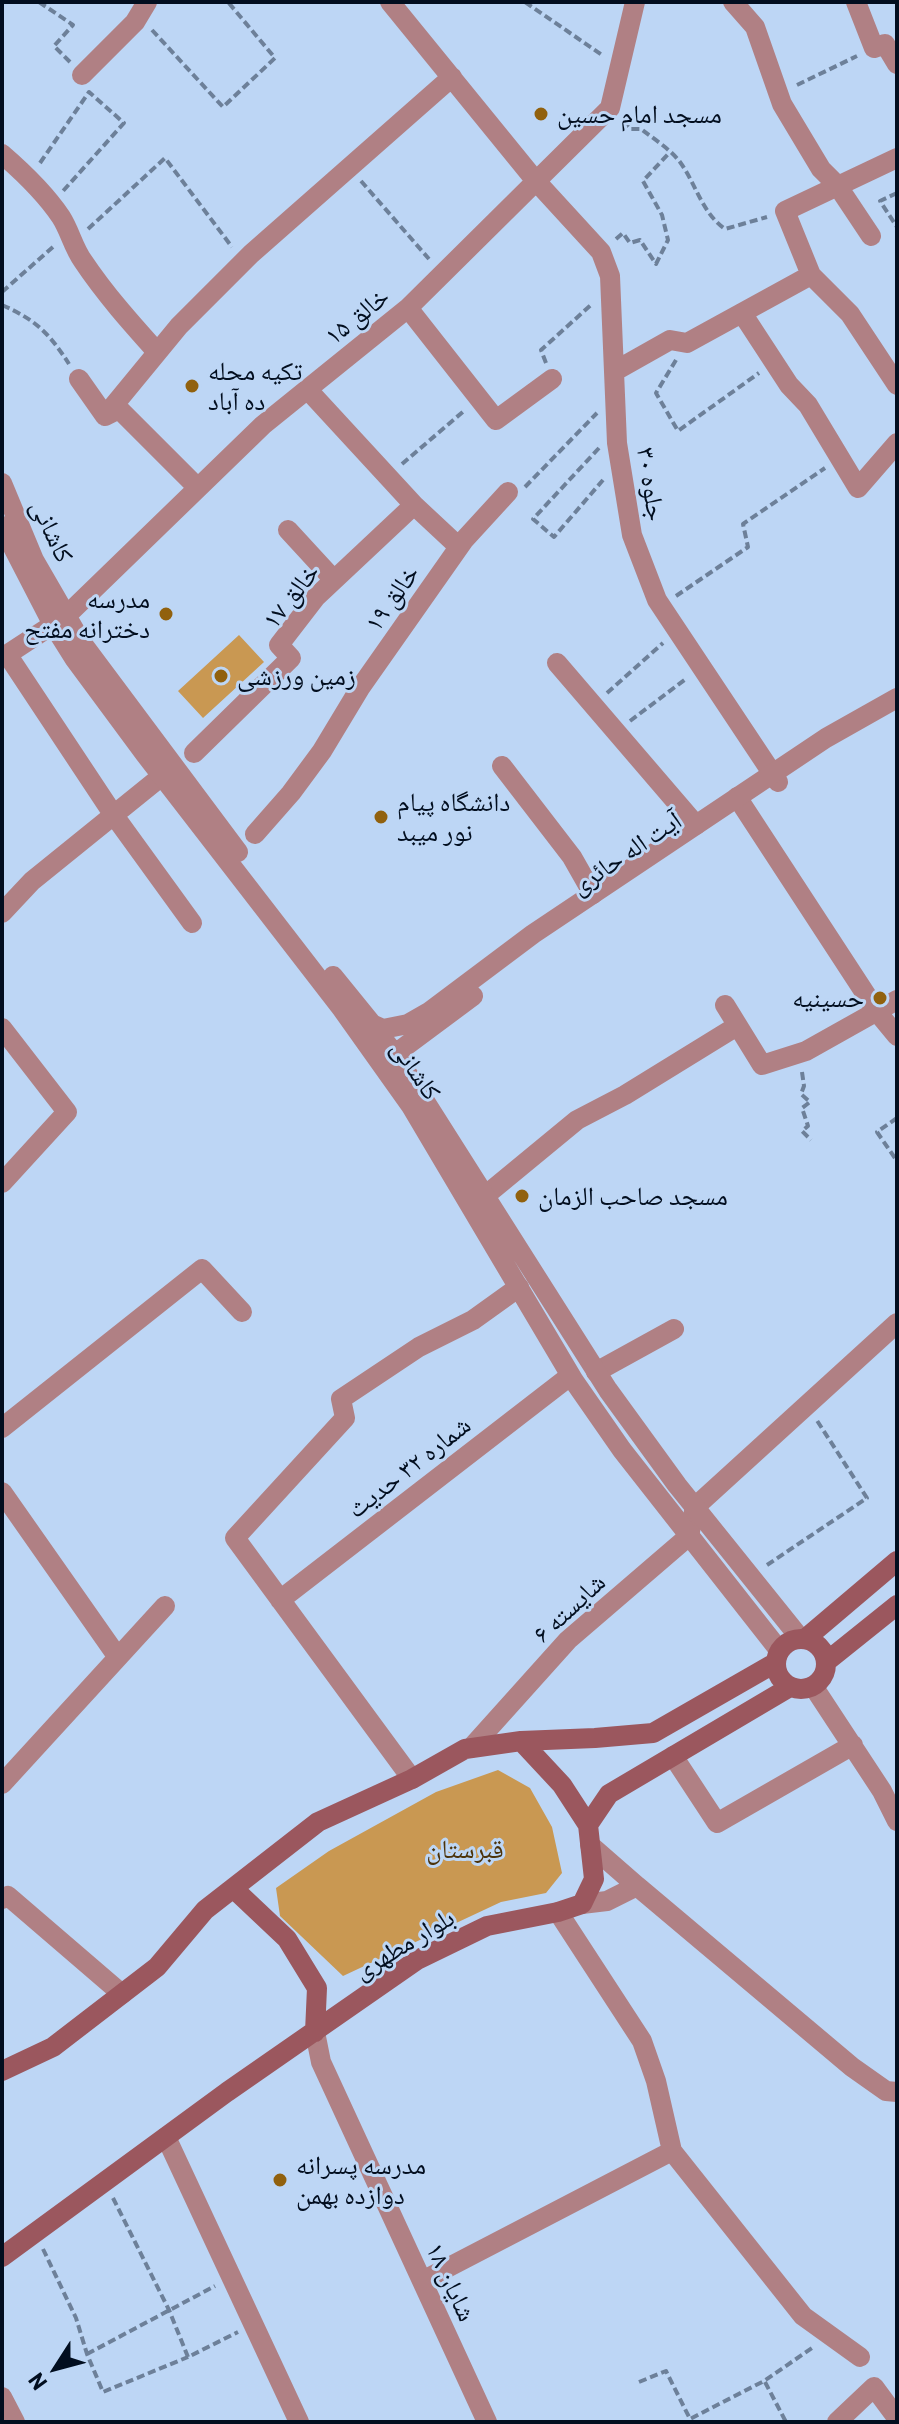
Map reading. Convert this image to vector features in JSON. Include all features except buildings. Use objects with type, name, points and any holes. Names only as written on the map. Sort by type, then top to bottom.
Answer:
[{"type":"main road","points":[[3,2069],[53,2047],[157,1967],[205,1910],[318,1822],[471,1748],[521,1741],[653,1733],[777,1656],[786,1643],[802,1638],[897,1561]]},
{"type":"main road","points":[[826,1662],[897,1605]]},
{"type":"main road","points":[[777,1656],[779,1677],[790,1687],[813,1686],[823,1676],[826,1662],[821,1648],[802,1638]]},
{"type":"main road","points":[[589,1835],[609,1794],[790,1687]]},
{"type":"main road","points":[[521,1741],[562,1785],[589,1835],[594,1879],[582,1904]]},
{"type":"main road","points":[[233,1888],[287,1939],[317,1988],[315,2032]]},
{"type":"main road","name":"بلوار مطهری","points":[[2,2257],[417,1960],[487,1926],[582,1904]]},
{"type":"street","name":"جلوه ۳۰","points":[[390,2],[535,180],[601,252],[610,276],[616,429],[632,535],[661,606],[775,778]]},
{"type":"street","points":[[610,108],[635,2]]},
{"type":"street","points":[[733,2],[755,27],[778,94],[821,169],[837,185],[871,236]]},
{"type":"street","points":[[856,2],[874,48],[885,44],[897,64]]},
{"type":"street","points":[[82,75],[143,9]]},
{"type":"street","points":[[105,416],[179,326],[243,262],[452,77]]},
{"type":"street","name":"خالق ۱۵","points":[[4,656],[59,620],[263,425],[408,308],[610,108]]},
{"type":"street","points":[[2,154],[30,178],[119,310],[157,352]]},
{"type":"street","points":[[897,158],[785,211],[811,275],[850,314],[897,385]]},
{"type":"street","points":[[615,371],[670,340],[687,343],[811,275]]},
{"type":"street","points":[[408,308],[496,420],[552,379]]},
{"type":"street","points":[[742,313],[789,385],[808,405],[858,488],[897,443]]},
{"type":"street","points":[[79,379],[105,416]]},
{"type":"street","points":[[308,390],[414,505],[462,544]]},
{"type":"street","points":[[105,416],[119,409],[198,488]]},
{"type":"street","name":"کاشانی","points":[[2,483],[74,658],[395,1054],[596,1372],[695,1507],[802,1638]]},
{"type":"street","name":"خالق ۱۹","points":[[255,834],[322,751],[360,688],[462,544],[508,492]]},
{"type":"street","name":"خالق ۱۷","points":[[194,753],[291,658],[279,645],[316,597],[414,505]]},
{"type":"street","name":"کاشانی","points":[[2,526],[59,620]]},
{"type":"street","points":[[288,530],[334,580]]},
{"type":"street","points":[[4,656],[192,923]]},
{"type":"street","points":[[557,663],[696,825]]},
{"type":"street","name":"آیت اله حائری","points":[[775,778],[826,738],[897,698]]},
{"type":"street","name":"آیت اله حائری","points":[[395,1054],[544,941],[740,801],[897,710]]},
{"type":"street","points":[[502,766],[572,857],[593,894]]},
{"type":"street","points":[[2,913],[32,881],[168,772]]},
{"type":"street","name":"کاشانی","points":[[168,772],[411,1106],[570,1376],[777,1656]]},
{"type":"street","points":[[740,801],[878,1013],[897,1036]]},
{"type":"street","name":"آیت اله حائری","points":[[429,1012],[533,934],[696,825],[740,801]]},
{"type":"street","points":[[725,1005],[762,1065],[797,1054],[878,1013],[897,1000]]},
{"type":"street","points":[[342,1009],[372,1024]]},
{"type":"street","name":"کاشانی","points":[[372,1024],[383,1029],[394,1029],[429,1012]]},
{"type":"street","points":[[486,1195],[577,1120],[625,1095],[737,1026]]},
{"type":"street","points":[[2,1028],[67,1112],[2,1183]]},
{"type":"street","points":[[395,1054],[411,1106]]},
{"type":"street","points":[[2,1428],[202,1269],[242,1312]]},
{"type":"street","points":[[412,1779],[235,1538],[345,1418],[341,1399],[419,1347],[473,1320],[519,1287]]},
{"type":"street","points":[[689,1536],[695,1507],[897,1323]]},
{"type":"street","points":[[596,1372],[674,1329]]},
{"type":"street","name":"شماره ۳۲ حدیث","points":[[280,1600],[570,1376]]},
{"type":"street","points":[[2,1492],[117,1656]]},
{"type":"street","name":"شایسته ۶","points":[[471,1748],[568,1640],[689,1536]]},
{"type":"street","points":[[2,1784],[165,1606]]},
{"type":"street","points":[[813,1686],[853,1745],[890,1787],[897,1821]]},
{"type":"street","points":[[673,1756],[717,1823],[853,1745]]},
{"type":"street","points":[[589,1835],[637,1886],[852,2067],[886,2091],[897,2092]]},
{"type":"street","points":[[582,1904],[607,1901],[637,1886]]},
{"type":"street","points":[[5,1898],[122,1994]]},
{"type":"street","points":[[558,1912],[642,2041],[656,2081],[672,2151],[803,2316],[860,2357]]},
{"type":"street","name":"شایان ۱۸","points":[[315,2032],[321,2062],[487,2422]]},
{"type":"street","points":[[166,2137],[299,2422]]},
{"type":"street","points":[[422,2281],[672,2151]]},
{"type":"street","points":[[837,2422],[874,2387],[897,2418]]},
{"type":"street","points":[[2,2397],[15,2422]]},
{"type":"path","points":[[39,2],[73,25],[54,46],[82,75]]},
{"type":"path","points":[[143,9],[223,107],[275,58],[228,2]]},
{"type":"path","points":[[525,2],[619,66]]},
{"type":"path","points":[[778,94],[874,48]]},
{"type":"path","points":[[30,178],[89,92],[124,123],[51,205]]},
{"type":"path","points":[[610,108],[630,129],[641,129],[670,152],[704,201],[711,219],[725,229],[785,211]]},
{"type":"path","points":[[601,252],[623,233],[630,243],[640,240],[656,264],[668,240],[662,215],[643,181],[670,152]]},
{"type":"path","points":[[2,292],[165,158],[243,262]]},
{"type":"path","points":[[349,168],[443,275]]},
{"type":"path","points":[[897,193],[880,201],[897,227]]},
{"type":"path","points":[[552,379],[541,350],[551,344],[579,314],[611,292]]},
{"type":"path","points":[[2,305],[28,316],[52,337],[79,379]]},
{"type":"path","points":[[687,343],[656,393],[678,431],[774,362]]},
{"type":"path","points":[[508,492],[517,496],[615,394]]},
{"type":"path","points":[[388,476],[480,397]]},
{"type":"path","points":[[616,429],[533,519],[554,537],[620,460]]},
{"type":"path","points":[[661,606],[748,547],[743,524],[840,457]]},
{"type":"path","points":[[593,705],[677,631]]},
{"type":"path","points":[[616,732],[701,668]]},
{"type":"path","points":[[797,1054],[804,1086],[801,1094],[810,1102],[802,1108],[808,1126],[802,1131],[811,1140]]},
{"type":"path","points":[[897,1118],[877,1132],[897,1161]]},
{"type":"path","points":[[750,1576],[867,1498],[806,1404]]},
{"type":"path","points":[[105,2182],[169,2310],[188,2357]]},
{"type":"path","points":[[35,2233],[76,2318],[103,2392],[188,2357],[255,2324]]},
{"type":"path","points":[[87,2354],[232,2277]]},
{"type":"path","points":[[639,2382],[666,2371],[690,2419],[764,2381],[830,2336]]},
{"type":"path","points":[[764,2381],[786,2422]]},
{"type":"green space","name":"زمین ورزشی","points":[[239,635],[264,662],[203,718],[178,691]]},
{"type":"green space","name":"قبرستان","points":[[498,1770],[530,1788],[552,1827],[562,1873],[546,1893],[501,1902],[343,1976],[280,1916],[276,1888],[329,1851],[436,1792]]},
{"type":"place","name":"مسجد امام حسین","points":[[541,114]]},
{"type":"place","name":"تکیه محله ده آباد","points":[[192,386]]},
{"type":"place","name":"مدرسه دخترانه مفتح","points":[[166,614]]},
{"type":"place","name":"زمین ورزشی","points":[[221,676]]},
{"type":"place","name":"دانشگاه پیام نور میبد","points":[[381,817]]},
{"type":"place","name":"حسینیه","points":[[880,998]]},
{"type":"place","name":"مسجد صاحب الزمان","points":[[522,1196]]},
{"type":"place","name":"مدرسه پسرانه دوازده بهمن","points":[[280,2180]]}]
